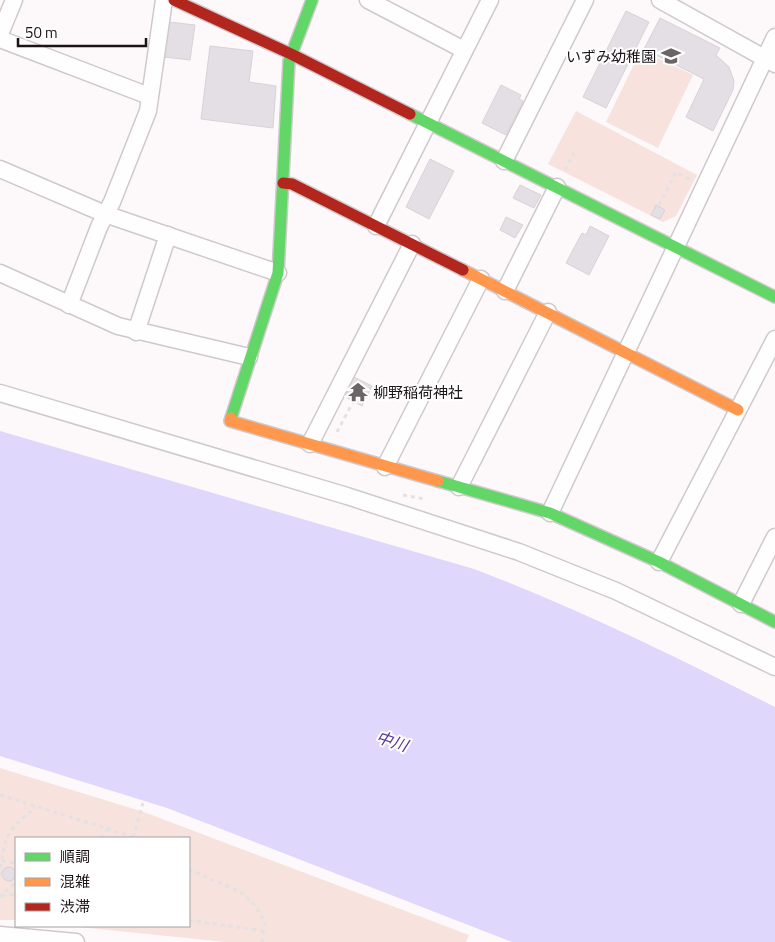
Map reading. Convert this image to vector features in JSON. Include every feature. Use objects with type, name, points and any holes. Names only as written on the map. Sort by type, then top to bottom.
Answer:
[{"type":"street","points":[[0,34],[14,0]]},
{"type":"street","points":[[69,306],[148,111],[164,0]]},
{"type":"street","points":[[174,0],[292,54],[504,161],[559,182],[676,246],[775,297]]},
{"type":"street","points":[[312,0],[292,54],[288,77],[278,273],[249,357],[230,421],[550,513],[659,562],[775,622]]},
{"type":"street","points":[[368,0],[464,50]]},
{"type":"street","points":[[376,226],[490,0]]},
{"type":"street","points":[[504,161],[585,0]]},
{"type":"street","points":[[660,0],[770,61]]},
{"type":"street","points":[[550,513],[676,246],[770,61],[775,37]]},
{"type":"street","points":[[0,39],[149,96]]},
{"type":"street","points":[[0,169],[105,214],[278,273]]},
{"type":"street","points":[[505,291],[559,182]]},
{"type":"street","points":[[283,183],[292,184],[625,351],[738,410]]},
{"type":"street","points":[[136,332],[168,235]]},
{"type":"street","points":[[310,444],[412,244]]},
{"type":"street","points":[[0,273],[69,306],[136,332],[249,357]]},
{"type":"street","points":[[385,467],[481,279]]},
{"type":"street","points":[[459,487],[548,312]]},
{"type":"street","points":[[659,562],[775,339]]},
{"type":"street","points":[[0,393],[347,496],[519,552],[616,590],[775,667]]},
{"type":"street","points":[[741,604],[775,537]]},
{"type":"street","points":[[0,935],[76,942]]},
{"type":"path","points":[[559,182],[574,153]]},
{"type":"path","points":[[658,205],[676,172],[694,182]]},
{"type":"path","points":[[328,450],[353,402]]},
{"type":"path","points":[[0,795],[132,837]]},
{"type":"path","points":[[135,837],[143,803]]},
{"type":"path","points":[[0,876],[5,838],[16,824],[37,807]]},
{"type":"path","points":[[102,837],[108,829]]},
{"type":"path","points":[[2,861],[15,863]]},
{"type":"path","points":[[190,869],[242,893],[253,903],[265,922],[262,942]]},
{"type":"path","points":[[0,895],[15,883]]},
{"type":"path","points":[[0,895],[15,894]]},
{"type":"path","points":[[190,920],[264,931]]},
{"type":"shaded area","points":[[641,50],[693,75],[658,148],[606,122]]},
{"type":"shaded area","points":[[576,111],[697,175],[676,216],[663,222],[548,164]]},
{"type":"shaded area","points":[[0,768],[144,812],[469,935],[466,942],[225,942],[79,927],[190,927],[190,837],[15,837],[15,920],[0,920]]},
{"type":"water","name":"中川","points":[[0,431],[474,569],[589,617],[775,707],[775,942],[512,942],[167,808],[0,756]]},
{"type":"building","points":[[626,11],[649,22],[606,108],[583,97]]},
{"type":"building","points":[[660,18],[720,48],[716,55],[729,67],[734,81],[733,90],[713,131],[686,117],[704,79],[644,49]]},
{"type":"building","points":[[169,22],[195,25],[190,60],[164,57]]},
{"type":"building","points":[[210,46],[253,51],[249,82],[276,86],[273,128],[201,119]]},
{"type":"building","points":[[501,85],[521,95],[519,99],[523,101],[506,135],[482,123]]},
{"type":"building","points":[[430,159],[454,171],[429,219],[406,207]]},
{"type":"building","points":[[520,185],[541,195],[534,208],[513,198]]},
{"type":"building","points":[[656,205],[665,210],[660,219],[651,215]]},
{"type":"building","points":[[506,217],[523,225],[515,238],[500,230]]},
{"type":"building","points":[[590,226],[609,236],[589,275],[566,263],[582,233],[586,235]]},
{"type":"building","points":[[354,377],[372,386],[362,406],[344,396]]},
{"type":"building","points":[[9,867],[14,869],[14,879],[9,881],[4,879],[2,874],[4,869]]},
{"type":"traffic: fast","points":[[231,418],[278,273],[289,61],[312,0]]},
{"type":"traffic: fast","points":[[410,114],[775,297]]},
{"type":"traffic: fast","points":[[438,481],[550,513],[659,562],[775,622]]},
{"type":"traffic: slow","points":[[463,270],[738,410]]},
{"type":"traffic: slow","points":[[231,418],[230,421],[438,481]]},
{"type":"traffic: jam","points":[[174,0],[291,54],[410,114]]},
{"type":"traffic: jam","points":[[283,183],[292,184],[463,270]]},
{"type":"place","name":"いずみ幼稚園","points":[[671,56]]},
{"type":"place","name":"柳野稲荷神社","points":[[358,392]]}]
